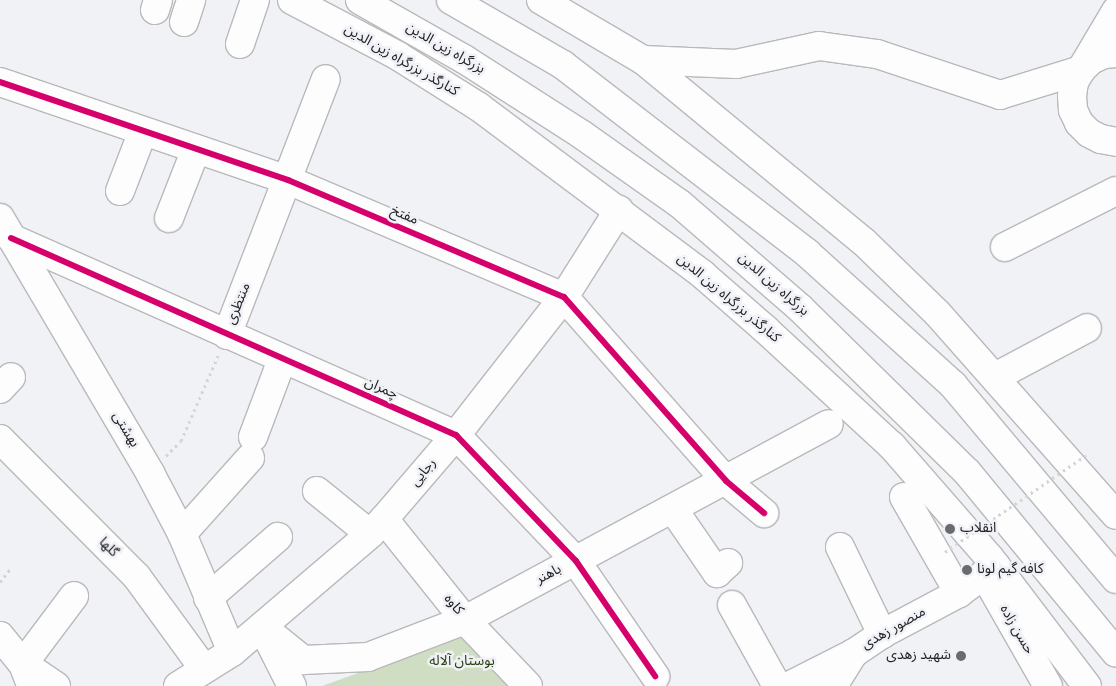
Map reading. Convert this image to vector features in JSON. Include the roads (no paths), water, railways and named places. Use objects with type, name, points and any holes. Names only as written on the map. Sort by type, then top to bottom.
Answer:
[{"type":"main road","points":[[240,44],[255,0]]},
{"type":"main road","name":"کنارگذر بزرگراه زین الدین","points":[[292,0],[398,56],[479,107],[702,274],[765,329],[892,446],[990,570],[1087,686]]},
{"type":"main road","points":[[451,0],[563,65],[807,253],[953,385],[1116,580]]},
{"type":"main road","points":[[541,0],[644,60],[864,242],[938,314],[1115,512]]},
{"type":"main road","points":[[371,6],[504,102],[702,274]]},
{"type":"main road","name":"بزرگراه زین الدین","points":[[371,6],[464,59],[581,134],[680,204],[785,295],[967,472],[1116,653]]},
{"type":"main road","points":[[1116,12],[1074,82],[1072,96],[1076,116],[1089,133],[1101,140],[1116,142]]},
{"type":"main road","points":[[644,60],[736,64],[819,46],[877,54],[1000,95],[1081,70],[1091,60],[1104,54],[1116,53]]},
{"type":"main road","name":"منتظری","points":[[227,335],[326,79]]},
{"type":"main road","name":"مفتخ","points":[[0,82],[288,180],[564,297],[726,481],[764,513]]},
{"type":"main road","points":[[120,191],[143,131]]},
{"type":"main road","points":[[169,218],[196,149]]},
{"type":"main road","points":[[1005,247],[1116,191]]},
{"type":"main road","name":"رجایی","points":[[178,686],[232,652],[377,526],[456,436],[564,297],[619,210]]},
{"type":"main road","name":"چمران","points":[[5,228],[227,335],[456,436],[576,561],[654,676]]},
{"type":"main road","name":"بهشتی","points":[[5,228],[150,473],[182,534],[232,652]]},
{"type":"main road","points":[[995,377],[1086,328]]},
{"type":"main road","points":[[182,534],[252,447],[282,360]]},
{"type":"main road","name":"باهنر","points":[[262,627],[303,660],[368,658],[465,620],[829,424]]},
{"type":"main road","name":"گلها","points":[[0,439],[137,577],[204,669]]},
{"type":"main road","name":"کاوه","points":[[316,491],[377,526],[528,686]]},
{"type":"main road","points":[[904,497],[959,593]]},
{"type":"main road","points":[[673,509],[717,573],[728,563]]},
{"type":"main road","points":[[208,598],[278,537]]},
{"type":"main road","points":[[840,547],[882,634]]},
{"type":"main road","name":"منصور زهدی","points":[[789,686],[854,653],[882,634],[959,593],[990,570]]},
{"type":"main road","name":"حسن زاده","points":[[990,570],[1048,686]]},
{"type":"main road","points":[[27,675],[74,596]]},
{"type":"main road","points":[[732,605],[777,686]]},
{"type":"main road","points":[[262,627],[292,686]]},
{"type":"main road","points":[[0,636],[27,675],[56,686]]},
{"type":"main road","points":[[833,686],[854,653]]},
{"type":"place","name":"انقلاب","points":[[950,529]]},
{"type":"place","name":"کافه گیم لونا","points":[[967,570]]},
{"type":"place","name":"شهید زهدی","points":[[961,656]]},
{"type":"park label","name":"بوستان آلاله","points":[[462,662]]}]
